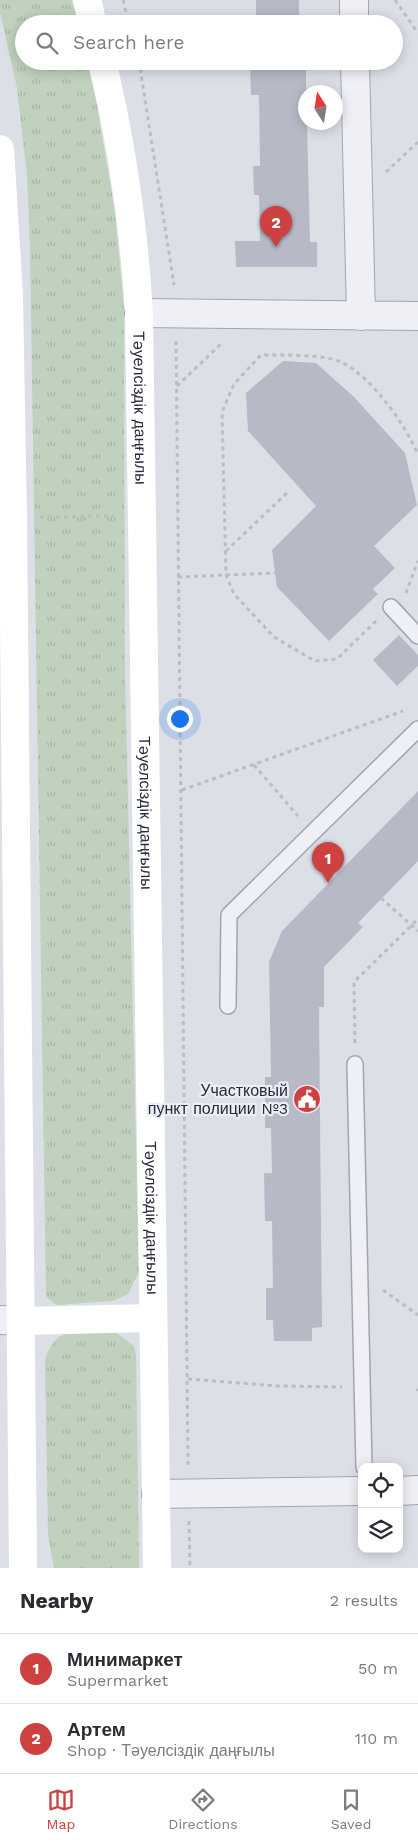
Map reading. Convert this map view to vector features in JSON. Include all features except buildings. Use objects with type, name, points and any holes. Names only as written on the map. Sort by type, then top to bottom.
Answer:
[{"type":"street","points":[[87,0],[91,15]]},
{"type":"street","points":[[354,0],[354,15]]},
{"type":"street","name":"Тәуелсіздік даңғылы","points":[[104,70],[128,196],[136,254],[139,313],[157,1568]]},
{"type":"street","points":[[355,70],[361,316]]},
{"type":"street","points":[[0,149],[8,295],[13,508],[11,1320],[23,1568]]},
{"type":"street","points":[[139,313],[418,316]]},
{"type":"street","points":[[11,1320],[153,1318]]},
{"type":"street","points":[[156,1494],[358,1490]]},
{"type":"street","points":[[403,1490],[418,1490]]},
{"type":"lane","points":[[391,607],[418,636]]},
{"type":"lane","points":[[228,1006],[229,915],[418,729]]},
{"type":"lane","points":[[355,1064],[364,1463]]},
{"type":"path","points":[[123,0],[127,15]]},
{"type":"path","points":[[395,0],[418,33]]},
{"type":"path","points":[[140,70],[174,283],[176,314],[190,1568]]},
{"type":"path","points":[[176,387],[252,314]]},
{"type":"path","points":[[418,455],[400,421],[364,379],[340,361],[299,355],[261,355],[234,384],[222,412],[226,575],[234,594],[274,637],[315,661],[337,659],[408,591],[418,561]]},
{"type":"path","points":[[226,552],[288,492]]},
{"type":"path","points":[[31,517],[120,516]]},
{"type":"path","points":[[178,576],[275,573]]},
{"type":"path","points":[[182,790],[409,709]]},
{"type":"path","points":[[381,898],[418,932]]},
{"type":"path","points":[[355,1064],[354,982],[418,919]]},
{"type":"path","points":[[360,1274],[418,1315]]},
{"type":"path","points":[[188,1379],[278,1386],[362,1387]]},
{"type":"green space","points":[[0,0],[72,0],[76,15],[15,15],[15,70],[89,70],[115,212],[124,308],[125,675],[139,1272],[128,1294],[113,1301],[56,1305],[46,1297],[30,248],[27,176],[17,88],[0,12]]},
{"type":"green space","points":[[81,1331],[114,1331],[134,1346],[136,1355],[139,1568],[54,1568],[48,1536],[45,1360],[50,1348],[63,1335]]},
{"type":"place","name":"Артем","points":[[276,247]]},
{"type":"place","name":"Минимаркет","points":[[328,883]]},
{"type":"place","name":"Участковый пункт полиции №3","points":[[307,1099]]}]
